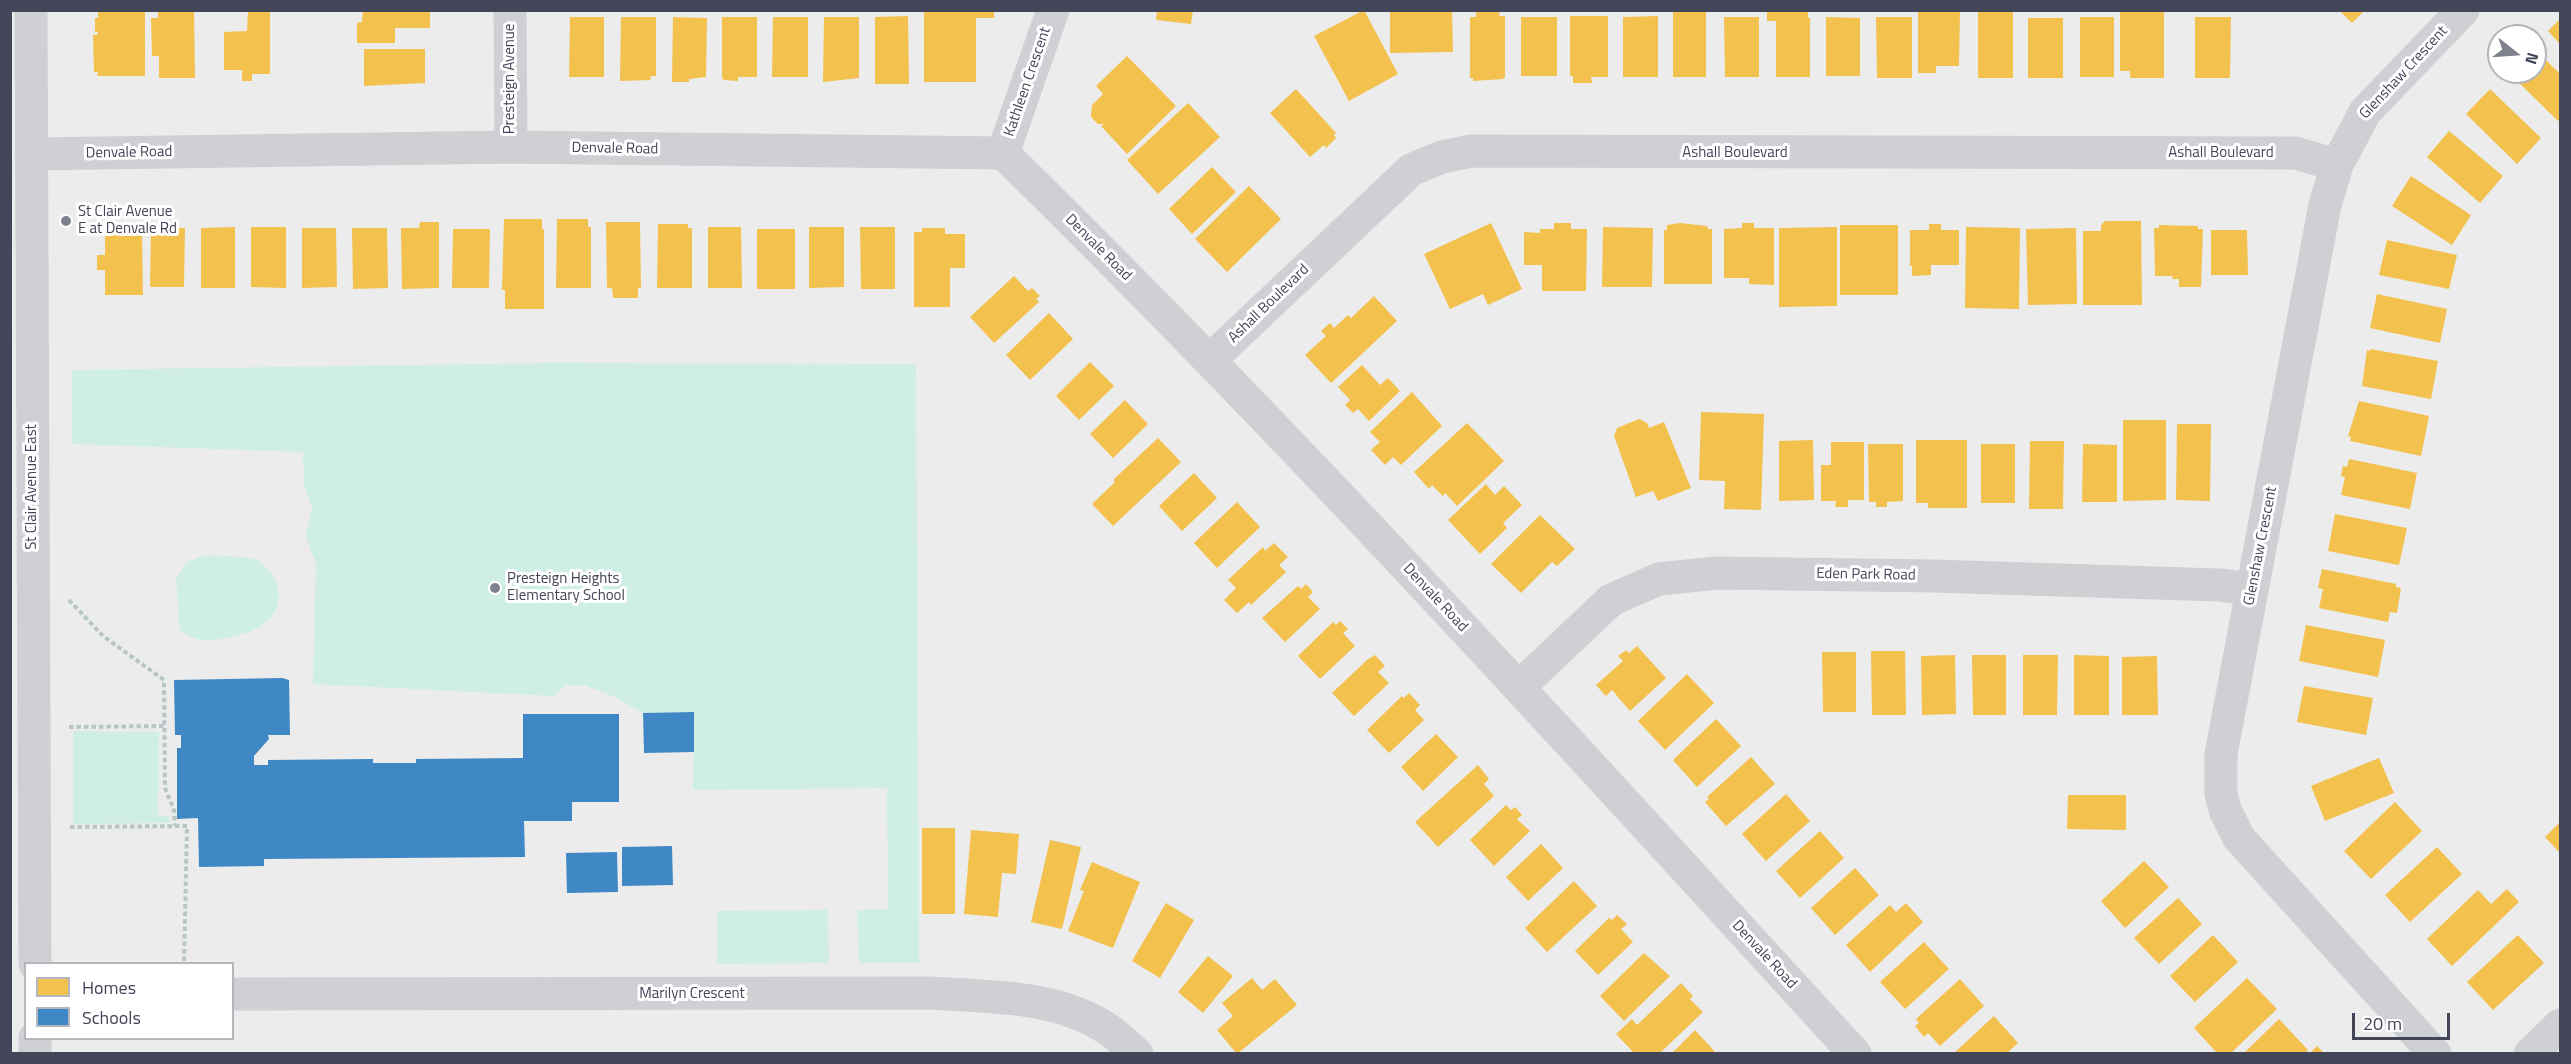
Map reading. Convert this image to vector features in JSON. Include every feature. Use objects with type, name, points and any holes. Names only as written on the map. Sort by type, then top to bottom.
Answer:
[{"type":"street","name":"St Clair Avenue East","points":[[31,10],[35,962]]},
{"type":"street","name":"Presteign Avenue","points":[[510,10],[511,147]]},
{"type":"street","name":"Kathleen Crescent","points":[[1003,153],[1053,10]]},
{"type":"street","name":"Glenshaw Crescent","points":[[2434,1053],[2250,852],[2225,810],[2219,776],[2221,754],[2325,205],[2337,165],[2365,112],[2463,10]]},
{"type":"street","name":"Denvale Road","points":[[31,154],[511,147],[1003,153],[1210,360],[1519,687],[1855,1053]]},
{"type":"street","name":"Ashall Boulevard","points":[[1210,360],[1411,170],[1442,157],[1471,151],[2295,153],[2337,165]]},
{"type":"street","name":"Eden Park Road","points":[[1519,687],[1611,600],[1659,579],[1717,573],[1933,576],[2218,585],[2252,589]]},
{"type":"street","name":"Marilyn Crescent","points":[[234,994],[930,993],[1028,1000],[1071,1011],[1108,1029],[1137,1053]]},
{"type":"street","points":[[2530,1053],[2560,1025]]},
{"type":"path","points":[[69,600],[103,636],[164,680],[165,788],[174,810],[175,826]]},
{"type":"path","points":[[69,727],[164,726]]},
{"type":"path","points":[[70,828],[187,826],[184,962]]},
{"type":"green space","points":[[551,363],[916,364],[919,963],[859,963],[857,910],[888,909],[887,788],[693,790],[694,712],[643,713],[615,697],[584,685],[565,685],[554,696],[313,684],[316,564],[306,537],[312,506],[304,486],[303,452],[72,444],[72,370]]},
{"type":"green space","points":[[206,555],[257,560],[266,567],[277,584],[279,599],[275,611],[267,621],[243,634],[215,640],[202,640],[180,632],[176,579],[187,562]]},
{"type":"green space","points":[[73,731],[159,732],[158,815],[169,816],[170,823],[73,824]]},
{"type":"green space","points":[[828,910],[829,963],[717,964],[717,911]]},
{"type":"building: Homes","points":[[98,10],[145,10],[145,76],[97,76],[98,72],[94,72],[93,35],[97,35],[98,32],[95,32],[95,18],[98,18]]},
{"type":"building: Homes","points":[[158,10],[194,10],[195,78],[159,78],[159,56],[152,56],[151,18],[158,18]]},
{"type":"building: Homes","points":[[248,10],[270,10],[270,74],[252,74],[252,81],[242,81],[242,70],[224,70],[224,32],[247,31]]},
{"type":"building: Homes","points":[[363,10],[430,10],[430,28],[395,28],[395,43],[357,43],[357,23],[362,22]]},
{"type":"building: Homes","points":[[924,10],[994,10],[994,18],[976,18],[976,82],[924,82]]},
{"type":"building: Homes","points":[[1157,10],[1193,10],[1191,24],[1156,20]]},
{"type":"building: Homes","points":[[1364,10],[1398,74],[1349,101],[1314,36]]},
{"type":"building: Homes","points":[[1390,10],[1452,10],[1453,52],[1390,53]]},
{"type":"building: Homes","points":[[1476,10],[1500,10],[1499,16],[1505,16],[1505,77],[1503,79],[1473,81],[1473,78],[1470,78],[1470,17],[1476,17]]},
{"type":"building: Homes","points":[[1673,10],[1706,10],[1706,77],[1673,77]]},
{"type":"building: Homes","points":[[1767,10],[1808,10],[1810,77],[1776,77],[1776,21],[1767,21]]},
{"type":"building: Homes","points":[[1918,10],[1960,10],[1959,66],[1936,66],[1936,73],[1918,73]]},
{"type":"building: Homes","points":[[1978,10],[2013,10],[2013,78],[1978,78]]},
{"type":"building: Homes","points":[[2120,10],[2164,10],[2164,78],[2130,78],[2130,71],[2120,71]]},
{"type":"building: Homes","points":[[2339,10],[2365,10],[2352,23]]},
{"type":"building: Homes","points":[[908,16],[909,84],[875,84],[875,17]]},
{"type":"building: Homes","points":[[1570,16],[1608,16],[1608,77],[1591,77],[1592,83],[1573,83],[1573,76],[1570,76]]},
{"type":"building: Homes","points":[[1658,16],[1658,77],[1623,77],[1623,17]]},
{"type":"building: Homes","points":[[570,17],[604,17],[604,77],[569,77]]},
{"type":"building: Homes","points":[[621,17],[656,17],[656,76],[651,76],[650,80],[620,81]]},
{"type":"building: Homes","points":[[673,17],[707,18],[706,77],[689,79],[689,82],[672,82]]},
{"type":"building: Homes","points":[[722,17],[757,17],[757,77],[738,77],[738,81],[722,78]]},
{"type":"building: Homes","points":[[773,17],[808,17],[808,77],[772,77]]},
{"type":"building: Homes","points":[[824,17],[859,17],[859,78],[823,82]]},
{"type":"building: Homes","points":[[1521,17],[1557,17],[1557,76],[1521,76]]},
{"type":"building: Homes","points":[[1724,17],[1759,17],[1759,77],[1725,77]]},
{"type":"building: Homes","points":[[1826,17],[1860,18],[1860,76],[1826,76]]},
{"type":"building: Homes","points":[[1876,17],[1912,17],[1912,78],[1877,78]]},
{"type":"building: Homes","points":[[2080,17],[2114,17],[2114,77],[2080,77]]},
{"type":"building: Homes","points":[[2195,17],[2231,17],[2230,78],[2195,78]]},
{"type":"building: Homes","points":[[2028,18],[2063,18],[2063,78],[2028,78]]},
{"type":"building: Homes","points":[[2560,19],[2560,44],[2548,31]]},
{"type":"building: Homes","points":[[364,49],[425,49],[425,83],[364,86]]},
{"type":"building: Homes","points":[[1127,56],[1176,106],[1127,154],[1101,126],[1104,124],[1098,124],[1091,117],[1092,105],[1103,94],[1096,86]]},
{"type":"building: Homes","points":[[2547,61],[2560,74],[2560,119],[2558,121],[2520,84],[2547,84]]},
{"type":"building: Homes","points":[[1296,89],[1336,133],[1334,135],[1336,138],[1326,148],[1324,145],[1310,157],[1270,113]]},
{"type":"building: Homes","points":[[2490,89],[2541,138],[2517,164],[2466,114]]},
{"type":"building: Homes","points":[[1188,103],[1220,137],[1158,194],[1127,160]]},
{"type":"building: Homes","points":[[2449,131],[2503,176],[2480,203],[2427,157]]},
{"type":"building: Homes","points":[[1212,167],[1236,192],[1192,234],[1169,209]]},
{"type":"building: Homes","points":[[2411,176],[2471,215],[2452,245],[2392,206]]},
{"type":"building: Homes","points":[[1249,186],[1281,219],[1227,272],[1195,239]]},
{"type":"building: Homes","points":[[504,219],[542,219],[544,309],[505,309],[505,290],[502,290]]},
{"type":"building: Homes","points":[[557,219],[588,219],[588,227],[591,227],[591,288],[556,288]]},
{"type":"building: Homes","points":[[2105,221],[2141,221],[2142,305],[2083,305],[2083,231],[2101,231],[2101,225]]},
{"type":"building: Homes","points":[[420,222],[439,222],[439,288],[402,289],[401,228],[419,228]]},
{"type":"building: Homes","points":[[606,222],[640,222],[641,288],[638,288],[638,298],[613,298],[612,288],[607,288]]},
{"type":"building: Homes","points":[[1491,223],[1522,289],[1488,305],[1483,294],[1450,309],[1424,254]]},
{"type":"building: Homes","points":[[1554,223],[1571,223],[1571,229],[1587,229],[1586,291],[1542,291],[1542,265],[1524,265],[1524,232],[1540,233],[1540,229],[1554,229]]},
{"type":"building: Homes","points":[[1680,223],[1707,226],[1708,229],[1712,229],[1712,284],[1664,284],[1664,230],[1667,230],[1667,225]]},
{"type":"building: Homes","points":[[1742,223],[1754,223],[1754,228],[1774,228],[1774,285],[1749,284],[1749,278],[1724,278],[1724,229],[1742,228]]},
{"type":"building: Homes","points":[[658,224],[688,224],[688,228],[692,228],[692,288],[657,288]]},
{"type":"building: Homes","points":[[1929,224],[1941,224],[1941,230],[1959,230],[1959,265],[1931,265],[1931,275],[1912,276],[1910,230],[1929,230]]},
{"type":"building: Homes","points":[[1840,225],[1898,225],[1898,295],[1840,295]]},
{"type":"building: Homes","points":[[2159,225],[2198,226],[2198,229],[2203,229],[2201,287],[2179,287],[2179,279],[2172,279],[2173,276],[2155,276],[2154,228],[2159,228]]},
{"type":"building: Homes","points":[[151,227],[185,228],[184,287],[150,287]]},
{"type":"building: Homes","points":[[235,227],[235,288],[201,288],[201,228]]},
{"type":"building: Homes","points":[[251,227],[286,227],[286,288],[251,287]]},
{"type":"building: Homes","points":[[708,227],[741,227],[742,288],[708,288]]},
{"type":"building: Homes","points":[[809,227],[844,227],[844,287],[809,288]]},
{"type":"building: Homes","points":[[860,227],[895,227],[895,289],[861,289]]},
{"type":"building: Homes","points":[[1603,227],[1653,228],[1652,287],[1602,287]]},
{"type":"building: Homes","points":[[1837,227],[1837,306],[1779,307],[1779,228]]},
{"type":"building: Homes","points":[[1966,227],[2020,228],[2019,309],[1965,308]]},
{"type":"building: Homes","points":[[302,228],[336,228],[337,287],[302,288]]},
{"type":"building: Homes","points":[[352,228],[387,228],[388,288],[353,289]]},
{"type":"building: Homes","points":[[922,228],[945,228],[945,234],[965,234],[965,268],[950,268],[950,307],[914,307],[914,232],[922,232]]},
{"type":"building: Homes","points":[[2076,228],[2077,304],[2028,305],[2026,229]]},
{"type":"building: Homes","points":[[453,229],[490,229],[489,288],[452,288]]},
{"type":"building: Homes","points":[[757,229],[795,229],[795,289],[757,289]]},
{"type":"building: Homes","points":[[105,230],[142,230],[143,295],[105,295],[105,270],[97,270],[97,255],[105,255]]},
{"type":"building: Homes","points":[[2211,230],[2247,230],[2248,275],[2211,275]]},
{"type":"building: Homes","points":[[2387,240],[2457,255],[2449,289],[2379,275]]},
{"type":"building: Homes","points":[[1014,276],[1028,291],[1032,288],[1040,296],[1036,299],[1039,302],[994,343],[970,317]]},
{"type":"building: Homes","points":[[2377,294],[2447,309],[2440,343],[2370,328]]},
{"type":"building: Homes","points":[[1374,296],[1397,321],[1331,383],[1305,355],[1326,336],[1321,331],[1330,323],[1334,328],[1348,315],[1351,318]]},
{"type":"building: Homes","points":[[1049,313],[1073,339],[1030,380],[1006,355]]},
{"type":"building: Homes","points":[[2370,349],[2438,361],[2431,399],[2362,386],[2367,350],[2370,351]]},
{"type":"building: Homes","points":[[1090,362],[1114,386],[1079,420],[1056,396]]},
{"type":"building: Homes","points":[[1362,365],[1380,385],[1388,378],[1400,391],[1369,421],[1358,409],[1353,413],[1345,405],[1350,400],[1338,387]]},
{"type":"building: Homes","points":[[1412,392],[1442,426],[1401,465],[1393,457],[1385,465],[1371,450],[1380,442],[1370,432]]},
{"type":"building: Homes","points":[[1125,400],[1148,424],[1113,458],[1090,434]]},
{"type":"building: Homes","points":[[2359,401],[2429,416],[2421,456],[2350,441],[2351,437],[2348,436]]},
{"type":"building: Homes","points":[[1701,412],[1764,414],[1761,510],[1724,509],[1725,481],[1699,480]]},
{"type":"building: Homes","points":[[1639,419],[1647,423],[1649,428],[1664,422],[1691,488],[1658,501],[1653,491],[1636,497],[1614,436],[1617,428]]},
{"type":"building: Homes","points":[[2123,420],[2166,420],[2166,500],[2123,501]]},
{"type":"building: Homes","points":[[1467,423],[1504,461],[1457,506],[1445,493],[1443,496],[1432,485],[1429,489],[1414,472]]},
{"type":"building: Homes","points":[[2177,424],[2211,424],[2210,501],[2176,500]]},
{"type":"building: Homes","points":[[1158,438],[1181,462],[1113,526],[1092,504],[1115,482],[1113,480]]},
{"type":"building: Homes","points":[[1813,440],[1814,500],[1779,501],[1779,441]]},
{"type":"building: Homes","points":[[1916,440],[1967,440],[1967,508],[1928,508],[1928,503],[1916,503]]},
{"type":"building: Homes","points":[[2030,441],[2064,441],[2063,509],[2029,509]]},
{"type":"building: Homes","points":[[1831,442],[1864,442],[1864,500],[1848,500],[1848,507],[1835,507],[1836,501],[1821,501],[1821,465],[1831,465]]},
{"type":"building: Homes","points":[[1868,444],[1903,444],[1903,501],[1887,502],[1887,507],[1876,507],[1876,502],[1869,502]]},
{"type":"building: Homes","points":[[1981,444],[2015,444],[2015,503],[1981,503]]},
{"type":"building: Homes","points":[[2083,444],[2117,445],[2117,502],[2082,502]]},
{"type":"building: Homes","points":[[2349,459],[2417,473],[2410,509],[2341,495],[2345,477],[2341,476],[2343,466],[2347,467]]},
{"type":"building: Homes","points":[[1194,473],[1217,498],[1182,531],[1159,506]]},
{"type":"building: Homes","points":[[1486,484],[1495,495],[1504,486],[1522,505],[1503,523],[1507,528],[1480,554],[1448,520]]},
{"type":"building: Homes","points":[[1237,502],[1260,527],[1217,568],[1194,543]]},
{"type":"building: Homes","points":[[2335,514],[2407,528],[2399,565],[2328,551]]},
{"type":"building: Homes","points":[[1540,515],[1575,549],[1557,566],[1552,562],[1521,593],[1491,564]]},
{"type":"building: Homes","points":[[1274,543],[1288,557],[1279,565],[1286,572],[1251,605],[1249,602],[1237,613],[1224,600],[1236,588],[1228,580],[1263,547],[1265,551]]},
{"type":"building: Homes","points":[[2322,569],[2396,584],[2396,587],[2401,588],[2397,613],[2390,612],[2388,622],[2319,608],[2323,589],[2318,588]]},
{"type":"building: Homes","points":[[1306,584],[1313,592],[1308,597],[1320,609],[1285,642],[1262,618],[1298,586],[1301,589]]},
{"type":"building: Homes","points":[[1340,621],[1348,629],[1343,633],[1355,646],[1320,679],[1298,656],[1333,622],[1336,625]]},
{"type":"building: Homes","points":[[2306,625],[2385,640],[2378,677],[2299,661]]},
{"type":"building: Homes","points":[[1637,646],[1666,678],[1630,711],[1612,690],[1606,696],[1596,685],[1623,661],[1618,656],[1626,650],[1629,653]]},
{"type":"building: Homes","points":[[1871,651],[1905,651],[1906,715],[1872,715]]},
{"type":"building: Homes","points":[[1822,652],[1856,652],[1856,712],[1823,712]]},
{"type":"building: Homes","points":[[1375,655],[1385,666],[1378,672],[1389,683],[1354,716],[1332,693]]},
{"type":"building: Homes","points":[[1955,655],[1956,714],[1922,715],[1921,656]]},
{"type":"building: Homes","points":[[1972,655],[2006,655],[2006,715],[1973,715]]},
{"type":"building: Homes","points":[[2023,655],[2058,655],[2057,715],[2023,715]]},
{"type":"building: Homes","points":[[2074,655],[2109,656],[2109,715],[2074,715]]},
{"type":"building: Homes","points":[[2157,656],[2158,715],[2122,715],[2122,657]]},
{"type":"building: Homes","points":[[1687,674],[1714,703],[1665,750],[1638,721]]},
{"type":"building: Homes","points":[[2304,686],[2373,698],[2366,735],[2297,722]]},
{"type":"building: Homes","points":[[1409,693],[1420,705],[1415,710],[1424,720],[1389,753],[1367,730],[1402,696],[1404,698]]},
{"type":"building: Homes","points":[[1716,719],[1741,746],[1697,787],[1673,760]]},
{"type":"building: Homes","points":[[1436,734],[1458,757],[1423,791],[1401,767]]},
{"type":"building: Homes","points":[[1751,757],[1775,784],[1726,826],[1705,802],[1709,799],[1707,797]]},
{"type":"building: Homes","points":[[2379,758],[2394,793],[2325,821],[2311,786]]},
{"type":"building: Homes","points":[[1478,765],[1489,779],[1484,784],[1494,796],[1438,847],[1415,822]]},
{"type":"building: Homes","points":[[1786,794],[1810,821],[1766,861],[1742,834]]},
{"type":"building: Homes","points":[[2068,795],[2126,795],[2126,830],[2067,829]]},
{"type":"building: Homes","points":[[2395,802],[2422,831],[2371,879],[2344,851]]},
{"type":"building: Homes","points":[[1506,805],[1511,810],[1515,807],[1522,815],[1517,819],[1530,831],[1494,866],[1470,840]]},
{"type":"building: Homes","points":[[2560,822],[2560,853],[2545,837]]},
{"type":"building: Homes","points":[[922,828],[955,828],[955,914],[922,914]]},
{"type":"building: Homes","points":[[971,830],[1019,834],[1016,874],[1002,873],[998,917],[964,914]]},
{"type":"building: Homes","points":[[1820,831],[1844,858],[1800,898],[1776,871]]},
{"type":"building: Homes","points":[[1050,840],[1081,847],[1062,929],[1031,922]]},
{"type":"building: Homes","points":[[1541,844],[1563,868],[1528,901],[1506,877]]},
{"type":"building: Homes","points":[[2437,847],[2462,874],[2410,922],[2385,895]]},
{"type":"building: Homes","points":[[2144,861],[2169,887],[2125,928],[2101,901]]},
{"type":"building: Homes","points":[[1092,862],[1140,882],[1113,948],[1068,931],[1084,891],[1080,890]]},
{"type":"building: Homes","points":[[1855,868],[1879,895],[1835,935],[1811,908]]},
{"type":"building: Homes","points":[[1574,881],[1597,906],[1547,952],[1525,928]]},
{"type":"building: Homes","points":[[2507,889],[2519,902],[2452,966],[2427,939],[2478,890],[2491,904]]},
{"type":"building: Homes","points":[[2178,898],[2202,924],[2159,964],[2134,938]]},
{"type":"building: Homes","points":[[1166,903],[1194,920],[1160,978],[1132,961]]},
{"type":"building: Homes","points":[[1906,903],[1923,922],[1870,972],[1846,945],[1890,905],[1896,912]]},
{"type":"building: Homes","points":[[1617,915],[1627,924],[1621,929],[1633,942],[1598,975],[1575,951],[1609,918],[1612,920]]},
{"type":"building: Homes","points":[[2213,935],[2238,962],[2195,1002],[2170,976]]},
{"type":"building: Homes","points":[[2518,935],[2544,963],[2493,1010],[2467,982]]},
{"type":"building: Homes","points":[[1924,942],[1949,969],[1905,1009],[1880,982]]},
{"type":"building: Homes","points":[[1644,953],[1670,976],[1624,1021],[1600,996]]},
{"type":"building: Homes","points":[[1208,956],[1233,976],[1203,1013],[1178,992]]},
{"type":"building: Homes","points":[[1252,978],[1262,990],[1275,979],[1297,1005],[1237,1054],[1217,1030],[1233,1016],[1222,1003]]},
{"type":"building: Homes","points":[[2247,978],[2277,1009],[2230,1054],[2218,1054],[2194,1028]]},
{"type":"building: Homes","points":[[1960,979],[1984,1006],[1940,1046],[1928,1033],[1924,1037],[1915,1026],[1919,1023],[1916,1019]]},
{"type":"building: Homes","points":[[1681,983],[1693,996],[1690,999],[1703,1012],[1659,1054],[1635,1054],[1616,1034],[1632,1019],[1637,1025]]},
{"type":"building: Homes","points":[[1994,1016],[2018,1043],[2006,1054],[1953,1054]]},
{"type":"building: Homes","points":[[2279,1019],[2308,1050],[2304,1054],[2243,1054]]},
{"type":"building: Homes","points":[[1695,1030],[1717,1054],[1671,1054]]},
{"type":"building: Homes","points":[[2317,1046],[2325,1054],[2309,1054]]},
{"type":"building: Schools","points":[[282,678],[289,680],[290,735],[268,735],[269,739],[254,756],[254,765],[268,765],[268,760],[373,759],[373,763],[416,763],[416,759],[523,758],[523,714],[619,714],[619,802],[572,802],[572,821],[524,821],[525,857],[264,859],[264,866],[199,867],[198,818],[177,819],[177,748],[181,748],[181,735],[175,735],[174,680]]},
{"type":"building: Schools","points":[[694,712],[694,752],[644,753],[643,713]]},
{"type":"building: Schools","points":[[672,846],[673,885],[622,886],[622,847]]},
{"type":"building: Schools","points":[[617,852],[618,892],[567,893],[566,853]]},
{"type":"place","name":"St Clair Avenue E at Denvale Rd","points":[[66,221]]},
{"type":"place","name":"Presteign Heights Elementary School","points":[[495,588]]}]
